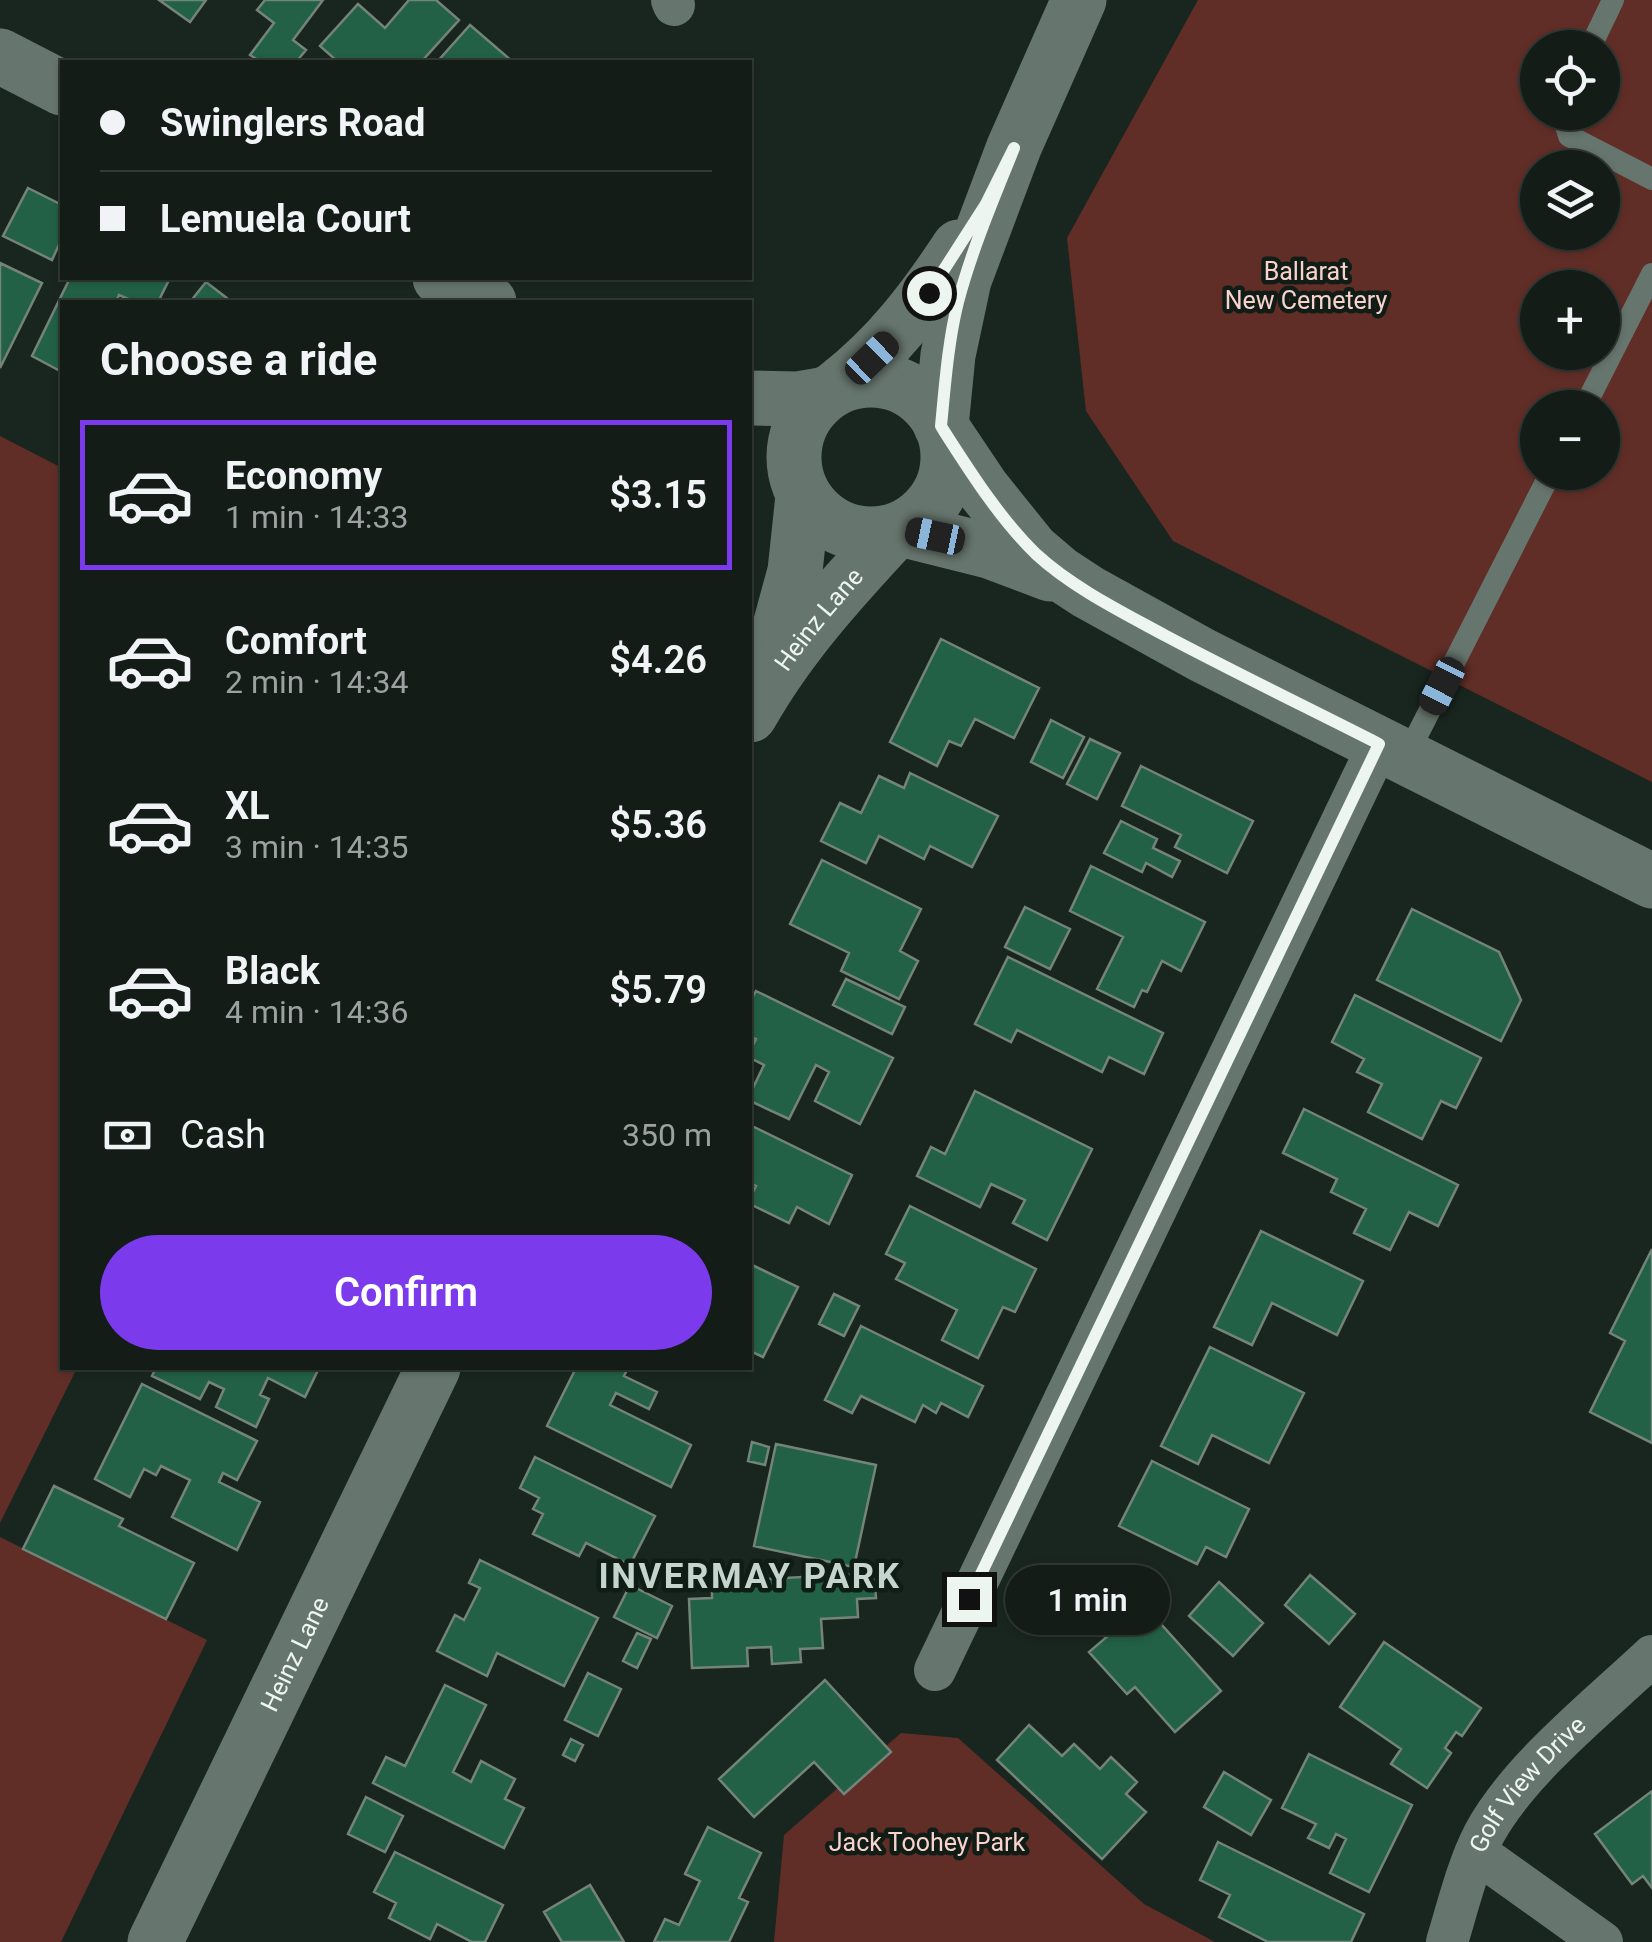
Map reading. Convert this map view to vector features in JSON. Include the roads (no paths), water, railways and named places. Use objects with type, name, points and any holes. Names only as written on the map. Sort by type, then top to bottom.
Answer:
[{"type":"street","points":[[898,530],[923,514],[944,482],[948,456],[942,428],[957,306],[1014,148],[1078,0]]},
{"type":"street","points":[[0,56],[60,87]]},
{"type":"street","points":[[802,494],[794,463],[796,440],[810,410],[892,338],[929,293],[986,204],[1014,148]]},
{"type":"street","points":[[444,280],[486,300]]},
{"type":"street","points":[[752,398],[797,399],[862,380],[900,386],[931,408],[983,489],[1032,550],[1088,592]]},
{"type":"street","points":[[752,458],[802,494],[817,514],[846,531],[868,535],[898,530],[935,536],[1039,569],[1652,881]]},
{"type":"street","name":"Heinz Lane","points":[[752,709],[789,597],[798,551],[802,494]]},
{"type":"street","name":"Heinz Lane","points":[[752,711],[800,639],[898,530]]},
{"type":"street","points":[[935,1670],[1392,751]]},
{"type":"street","name":"Heinz Lane","points":[[156,1942],[433,1370]]},
{"type":"street","name":"Golf View Drive","points":[[1447,1942],[1476,1852],[1493,1819],[1529,1774],[1652,1656]]},
{"type":"street","points":[[1476,1852],[1602,1942]]},
{"type":"lane","points":[[1598,30],[1612,0]]},
{"type":"lane","points":[[1567,130],[1569,136],[1652,179]]},
{"type":"lane","points":[[1593,390],[1652,274]]},
{"type":"lane","points":[[1392,751],[1541,490]]},
{"type":"district","name":"INVERMAY PARK","points":[[750,1576]]},
{"type":"park label","name":"Ballarat New Cemetery","points":[[1306,286]]},
{"type":"park label","name":"Jack Toohey Park","points":[[927,1842]]}]
